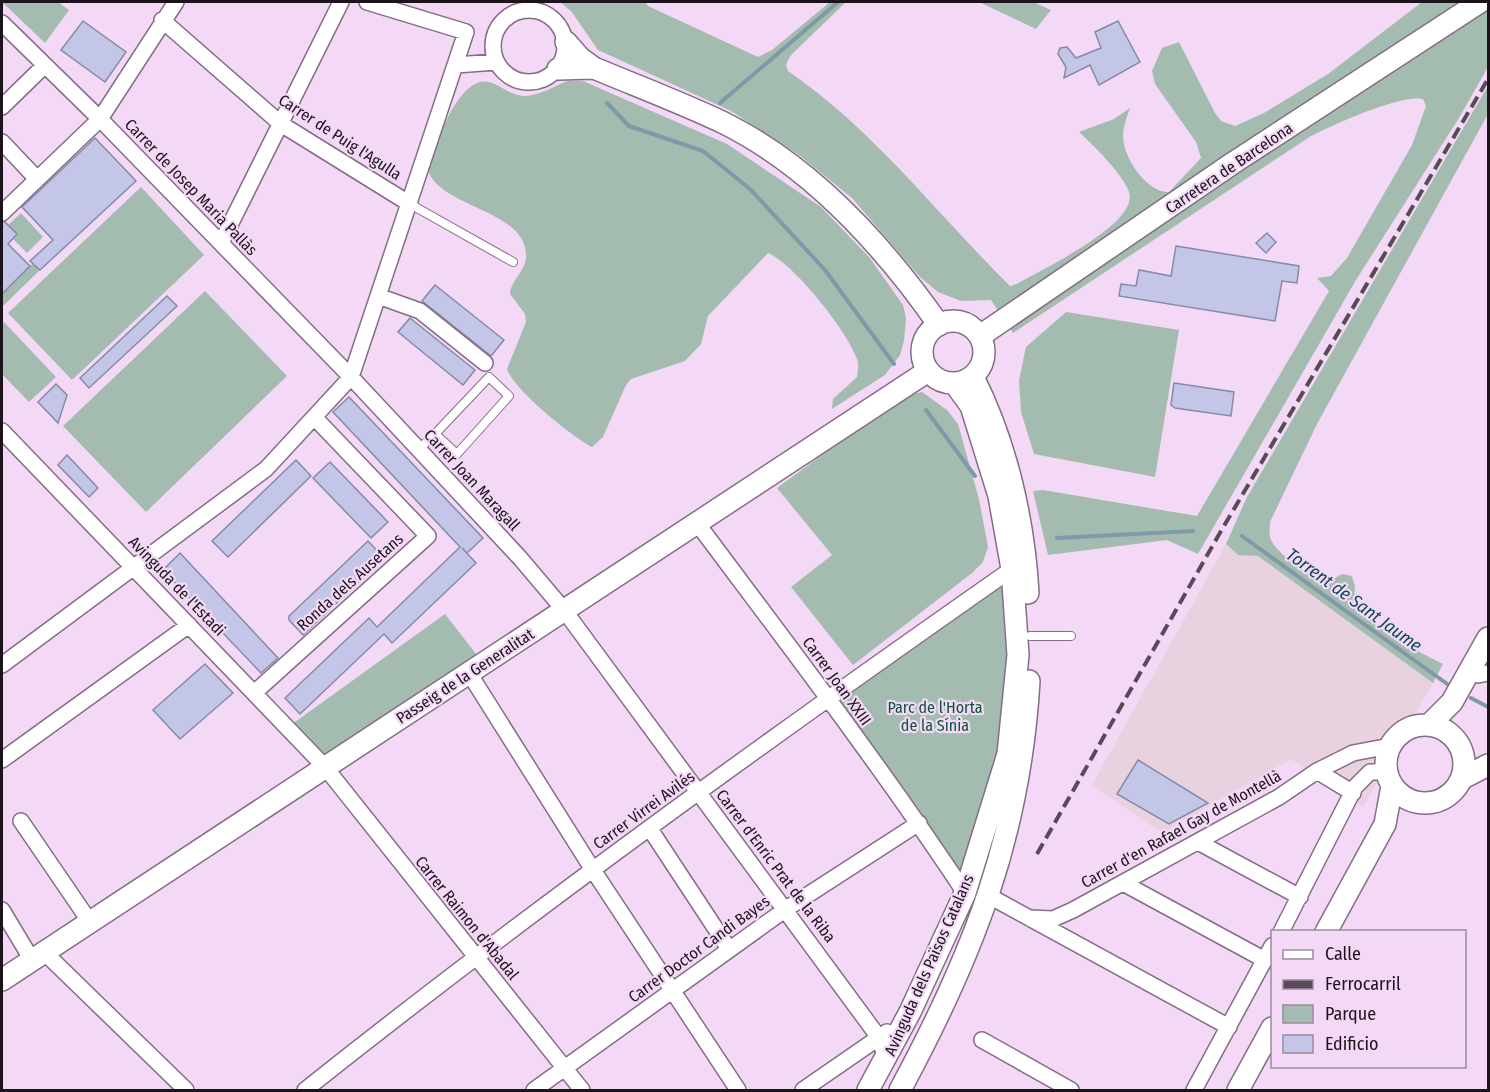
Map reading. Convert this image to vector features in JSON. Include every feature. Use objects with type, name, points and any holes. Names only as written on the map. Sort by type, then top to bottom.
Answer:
[{"type":"street","points":[[2,213],[100,119],[162,20],[176,2]]},
{"type":"street","points":[[221,243],[340,2]]},
{"type":"street","points":[[2,645],[7,661],[266,468],[351,378],[466,33],[368,2]]},
{"type":"street","points":[[512,2],[494,34],[493,53],[496,62],[508,75],[525,82],[537,82],[558,69],[563,61],[566,42]]},
{"type":"street","name":"Carretera de Barcelona","points":[[980,336],[1233,163],[1480,2]]},
{"type":"street","points":[[504,19],[530,5],[552,18],[559,25],[566,42],[580,58],[594,68],[725,124],[808,179],[862,229],[894,264],[939,324]]},
{"type":"street","name":"Carrer de Puig l'Agulla","points":[[162,20],[281,124],[410,204]]},
{"type":"street","name":"Carrer de Josep Maria Pallàs","points":[[2,24],[100,119],[351,378]]},
{"type":"street","points":[[456,65],[496,62]]},
{"type":"street","points":[[2,107],[45,65]]},
{"type":"street","points":[[558,69],[594,68]]},
{"type":"street","points":[[2,142],[37,179]]},
{"type":"street","points":[[378,296],[420,311],[485,363]]},
{"type":"street","points":[[957,321],[966,324],[980,336],[985,353],[980,370],[964,380],[935,378],[928,371],[922,351],[924,340],[939,324],[957,321]]},
{"type":"street","name":"Passeig de la Generalitat","points":[[2,980],[928,371]]},
{"type":"street","name":"Carrer Joan Maragall","points":[[351,378],[520,558],[564,610]]},
{"type":"street","name":"Avinguda dels Països Catalans","points":[[868,1090],[886,1061],[965,893],[1008,754],[1018,655],[1012,569],[999,496],[964,380]]},
{"type":"street","name":"Avinguda dels Països Catalans","points":[[900,1090],[953,989],[989,896],[1014,805],[1026,732],[1030,636],[1024,541],[995,425],[964,380]]},
{"type":"street","name":"Ronda dels Ausetans","points":[[254,693],[428,536],[314,417]]},
{"type":"street","name":"Avinguda de l'Estadi","points":[[2,431],[325,767]]},
{"type":"street","name":"Carrer Joan XXIII","points":[[697,523],[919,823],[965,893]]},
{"type":"street","name":"Carrer Virrei Avilés","points":[[305,1090],[475,957],[593,870],[828,698],[1012,569]]},
{"type":"street","name":"Carrer d'Enric Prat de la Riba","points":[[564,610],[880,1039],[886,1061]]},
{"type":"street","points":[[2,760],[189,625]]},
{"type":"street","points":[[1429,725],[1480,671],[1488,638]]},
{"type":"street","points":[[469,673],[593,870],[738,1090]]},
{"type":"street","points":[[1385,824],[1417,803],[1442,800],[1457,789],[1465,765],[1459,746],[1452,702]]},
{"type":"street","points":[[1327,930],[1385,824],[1389,779],[1386,759],[1390,746],[1404,731],[1429,725],[1444,729],[1459,746],[1488,757]]},
{"type":"street","name":"Carrer d'en Rafael Gay de Montellà","points":[[1029,918],[1053,919],[1279,797],[1317,771],[1353,753],[1390,746]]},
{"type":"street","points":[[1462,778],[1488,765]]},
{"type":"street","name":"Carrer Raimon d'Abadal","points":[[325,767],[582,1090]]},
{"type":"street","points":[[1317,771],[1353,793]]},
{"type":"street","points":[[1282,930],[1353,793],[1370,772],[1389,779],[1403,797],[1417,803]]},
{"type":"street","points":[[21,821],[90,922]]},
{"type":"street","name":"Carrer Doctor Candi Bayes","points":[[534,1090],[786,909],[919,823]]},
{"type":"street","points":[[650,829],[729,950]]},
{"type":"street","points":[[1198,842],[1300,897]]},
{"type":"street","points":[[1123,883],[1265,960]]},
{"type":"street","points":[[989,896],[1229,1027]]},
{"type":"street","points":[[2,910],[38,956],[186,1090]]},
{"type":"street","points":[[1194,1090],[1271,948]]},
{"type":"street","points":[[803,1090],[880,1039],[910,1012]]},
{"type":"street","points":[[1238,1090],[1271,1030]]},
{"type":"street","points":[[982,1040],[1071,1090]]},
{"type":"lane","name":"Carrer de Puig l'Agulla","points":[[410,204],[513,262]]},
{"type":"lane","points":[[419,449],[489,377],[510,396],[457,454],[435,434]]},
{"type":"lane","points":[[1030,636],[1071,636]]},
{"type":"shaded area","points":[[1226,544],[1238,555],[1258,556],[1433,683],[1363,807],[1291,759],[1162,833],[1092,785]]},
{"type":"green space","points":[[2,2],[58,2],[69,10],[45,43]]},
{"type":"green space","points":[[560,2],[645,2],[648,6],[758,57],[772,50],[830,2],[846,2],[791,55],[786,64],[788,71],[848,119],[904,173],[1010,286],[1086,245],[1119,218],[1128,205],[1129,192],[1120,177],[1107,160],[1079,132],[1114,119],[1130,108],[1123,135],[1126,152],[1140,176],[1161,191],[1169,192],[1201,158],[1196,142],[1155,84],[1152,71],[1162,48],[1179,42],[1215,113],[1221,121],[1235,126],[1264,113],[1328,74],[1422,2],[1488,2],[1488,67],[1459,118],[1356,280],[1198,554],[1167,540],[1048,555],[1033,491],[1043,490],[1197,516],[1329,291],[1317,278],[1331,276],[1347,258],[1412,145],[1426,106],[1423,99],[1399,101],[1383,106],[1311,136],[1013,333],[991,300],[961,301],[938,292],[920,277],[852,198],[799,155],[731,111],[598,50],[571,11]]},
{"type":"green space","points":[[979,2],[1033,2],[1051,10],[1036,29]]},
{"type":"green space","points":[[486,81],[512,93],[530,96],[568,81],[583,81],[727,144],[821,207],[869,257],[903,305],[906,318],[904,341],[900,355],[885,375],[832,409],[833,399],[857,377],[857,359],[843,333],[819,300],[792,270],[768,253],[708,316],[701,344],[685,361],[631,379],[626,385],[603,437],[592,447],[531,400],[507,369],[526,322],[525,314],[510,294],[525,262],[523,242],[514,229],[500,219],[451,194],[438,185],[429,173],[446,121],[453,107],[471,87]]},
{"type":"green space","points":[[1488,86],[1488,114],[1317,424],[1270,522],[1270,537],[1285,557],[1326,583],[1342,574],[1352,576],[1355,587],[1354,602],[1363,612],[1395,637],[1443,664],[1433,683],[1258,556],[1238,555],[1226,544],[1247,497]]},
{"type":"green space","points":[[141,187],[204,255],[72,380],[8,313]]},
{"type":"green space","points":[[21,213],[43,237],[27,253],[13,239],[17,234],[8,225]]},
{"type":"green space","points":[[33,263],[40,270],[2,307],[2,294]]},
{"type":"green space","points":[[205,291],[287,376],[146,512],[63,426]]},
{"type":"green space","points":[[1066,312],[1179,330],[1155,477],[1034,454],[1021,412],[1019,380],[1026,347]]},
{"type":"green space","points":[[4,322],[56,377],[29,402],[2,374],[2,325]]},
{"type":"green space","points":[[922,392],[947,410],[958,424],[979,499],[988,547],[983,562],[972,573],[853,665],[791,587],[832,555],[777,488],[902,396]]},
{"type":"green space","name":"Parc de l'Horta de la Sínia","points":[[1012,569],[1008,754],[965,893],[828,698]]},
{"type":"green space","points":[[445,614],[483,663],[325,767],[288,727]]},
{"type":"building","points":[[83,21],[126,52],[105,82],[61,50]]},
{"type":"building","points":[[1118,21],[1140,62],[1099,85],[1090,65],[1064,78],[1066,67],[1058,54],[1060,48],[1067,47],[1076,58],[1101,48],[1095,32]]},
{"type":"building","points":[[95,138],[136,181],[40,270],[30,261],[53,240],[22,207]]},
{"type":"building","points":[[2,222],[5,222],[17,234],[8,244],[30,266],[2,294]]},
{"type":"building","points":[[1267,233],[1276,242],[1266,253],[1256,243]]},
{"type":"building","points":[[1176,246],[1299,266],[1297,283],[1282,281],[1275,321],[1119,296],[1121,284],[1136,286],[1139,270],[1171,276]]},
{"type":"building","points":[[435,285],[504,340],[491,356],[422,301]]},
{"type":"building","points":[[167,296],[177,306],[89,388],[80,378]]},
{"type":"building","points":[[410,318],[475,370],[463,385],[398,332]]},
{"type":"building","points":[[1174,383],[1234,392],[1231,416],[1175,408],[1171,405]]},
{"type":"building","points":[[56,384],[67,395],[58,423],[38,402]]},
{"type":"building","points":[[349,397],[483,538],[467,553],[462,548],[476,563],[392,643],[384,634],[300,714],[285,698],[369,618],[377,627],[460,547],[333,412]]},
{"type":"building","points":[[67,455],[98,488],[89,497],[58,465]]},
{"type":"building","points":[[296,460],[311,476],[228,557],[212,541]]},
{"type":"building","points":[[330,462],[388,522],[371,538],[313,478]]},
{"type":"building","points":[[368,541],[384,558],[303,635],[289,620],[289,616]]},
{"type":"building","points":[[180,553],[278,658],[261,673],[163,570]]},
{"type":"building","points":[[205,664],[233,693],[180,739],[153,710]]},
{"type":"building","points":[[1138,760],[1208,803],[1169,824],[1117,794]]},
{"type":"waterway","points":[[720,103],[838,2]]},
{"type":"waterway","name":"Torrent de Sant Jaume","points":[[607,103],[629,126],[703,151],[750,189],[825,270],[894,364]]},
{"type":"waterway","name":"Torrent de Sant Jaume","points":[[926,410],[975,476]]},
{"type":"waterway","name":"Torrent de Sant Jaume","points":[[1057,538],[1193,531]]},
{"type":"waterway","name":"Torrent de Sant Jaume","points":[[1242,536],[1450,686]]},
{"type":"waterway","name":"Torrent de Sant Jaume","points":[[1471,698],[1488,707]]},
{"type":"railway","points":[[1037,854],[1221,531],[1488,79]]}]
